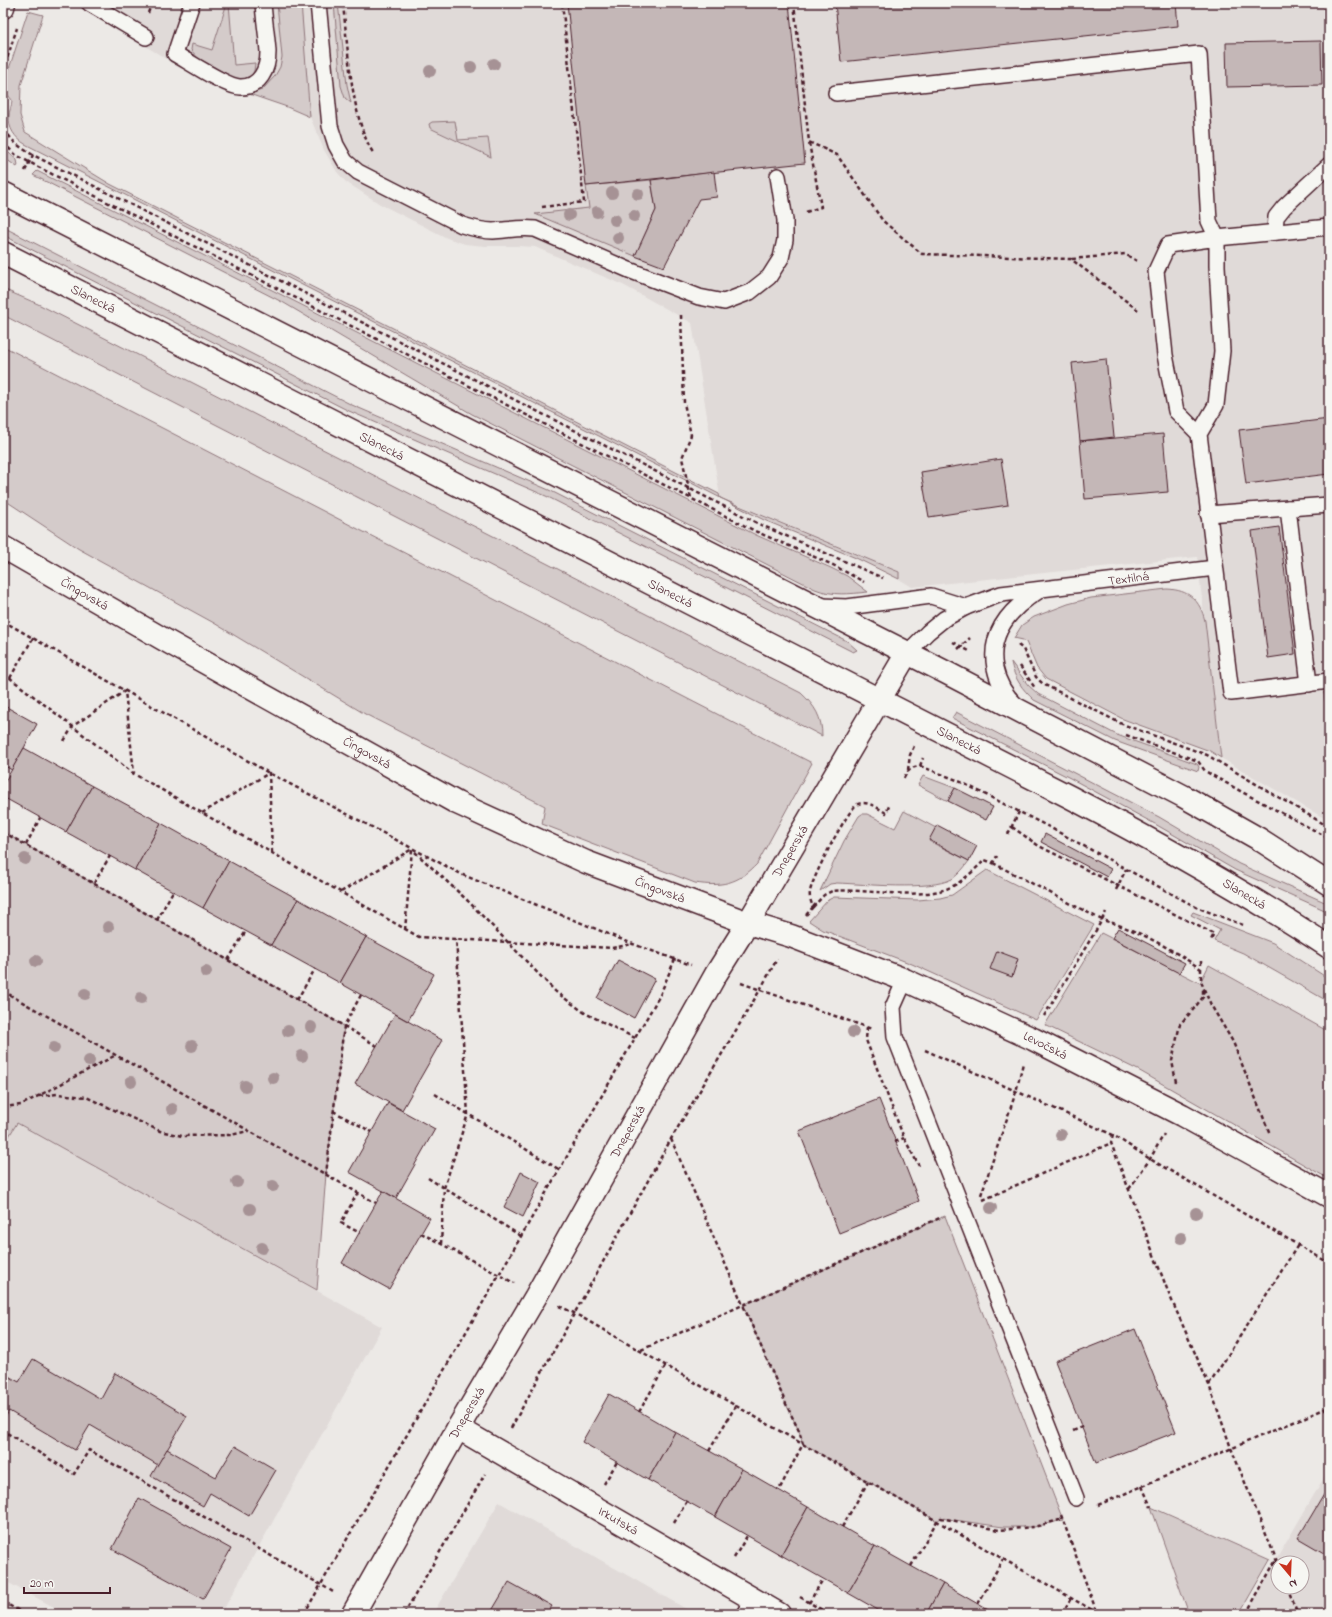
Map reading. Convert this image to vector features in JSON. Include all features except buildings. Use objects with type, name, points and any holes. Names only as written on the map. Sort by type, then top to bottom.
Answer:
[{"type":"street","points":[[3,7],[4,3]]},
{"type":"street","points":[[3,193],[1024,713],[1183,796],[1259,840],[1329,884]]},
{"type":"street","name":"Slanecká","points":[[3,253],[1118,822],[1214,877],[1329,947]]},
{"type":"street","name":"Čingovská","points":[[3,547],[170,643],[457,803],[586,862],[748,923]]},
{"type":"street","name":"Dneperská","points":[[355,1610],[458,1428],[536,1296],[716,974],[748,923],[907,653]]},
{"type":"street","name":"Levočská","points":[[748,923],[791,936],[905,980],[1033,1039],[1182,1115],[1329,1196]]},
{"type":"street","name":"Irkutská","points":[[458,1428],[498,1451],[750,1607],[779,1614]]},
{"type":"lane","points":[[88,3],[146,37]]},
{"type":"lane","points":[[192,3],[175,54],[222,80],[240,88],[255,83],[260,79],[265,69],[268,53],[263,3]]},
{"type":"lane","points":[[318,3],[330,126],[336,145],[345,161],[358,172],[462,225],[477,230],[493,231],[523,227],[535,229],[629,270],[700,297],[724,302],[750,292],[769,277],[781,258],[785,240],[785,220],[778,176]]},
{"type":"lane","points":[[836,93],[1199,54],[1209,221],[1217,238],[1216,266],[1222,351],[1216,405],[1199,434],[1231,693],[1329,681]]},
{"type":"lane","points":[[1275,232],[1276,217],[1284,206],[1329,165]]},
{"type":"lane","points":[[1199,434],[1176,412],[1165,355],[1156,271],[1168,245],[1217,238],[1329,227]]},
{"type":"lane","points":[[1208,514],[1329,504]]},
{"type":"lane","points":[[1288,508],[1309,684]]},
{"type":"lane","name":"Textilná","points":[[907,653],[939,624],[966,607],[1001,594],[1215,568]]},
{"type":"lane","name":"Textilná","points":[[1024,713],[1010,699],[1000,682],[994,664],[994,643],[1008,617],[1028,597],[1042,588]]},
{"type":"lane","points":[[810,604],[829,607],[847,607],[932,596],[966,607]]},
{"type":"lane","points":[[905,980],[893,1007],[895,1037],[1076,1498]]},
{"type":"path","points":[[343,3],[354,95],[366,139],[377,159]]},
{"type":"path","points":[[540,207],[584,202],[562,3]]},
{"type":"path","points":[[785,220],[821,207],[809,142],[794,3]]},
{"type":"path","points":[[3,71],[20,21]]},
{"type":"path","points":[[3,102],[5,107],[4,126],[9,136],[16,145],[34,155],[761,525],[854,564],[887,580]]},
{"type":"path","points":[[809,142],[837,155],[883,221],[922,254],[1071,259],[1125,254],[1156,271]]},
{"type":"path","points":[[3,143],[10,151],[29,162],[691,499],[757,532],[838,568],[867,584]]},
{"type":"path","points":[[25,171],[34,155]]},
{"type":"path","points":[[1071,259],[1162,329]]},
{"type":"path","points":[[679,289],[684,403],[691,435],[682,458],[691,499]]},
{"type":"path","points":[[3,621],[269,773],[463,875],[633,944],[895,1037],[1113,1135],[1150,1159],[1329,1263]]},
{"type":"path","points":[[967,635],[977,642]]},
{"type":"path","points":[[10,678],[33,638]]},
{"type":"path","points":[[952,641],[973,653]]},
{"type":"path","points":[[1012,644],[1021,646],[1033,671],[1043,684],[1122,724],[1207,755],[1329,827]]},
{"type":"path","points":[[1019,664],[1030,683],[1039,691]]},
{"type":"path","points":[[3,675],[10,678],[134,774],[419,937],[612,948],[633,944]]},
{"type":"path","points":[[64,741],[73,726],[125,691]]},
{"type":"path","points":[[125,691],[134,774]]},
{"type":"path","points":[[1119,732],[1198,761],[1205,771],[1329,838]]},
{"type":"path","points":[[920,766],[923,758]]},
{"type":"path","points":[[904,778],[908,771],[913,767],[920,766],[957,780],[1196,907]]},
{"type":"path","points":[[202,813],[269,773]]},
{"type":"path","points":[[269,773],[272,853]]},
{"type":"path","points":[[813,907],[810,892],[813,880],[836,834],[852,808],[859,803],[864,803],[886,813],[890,804]]},
{"type":"path","points":[[1008,834],[1019,812]]},
{"type":"path","points":[[26,845],[40,818]]},
{"type":"path","points":[[1012,827],[1039,846],[1118,885],[1187,922],[1214,934],[1211,940]]},
{"type":"path","points":[[3,832],[377,1046]]},
{"type":"path","points":[[340,892],[412,849]]},
{"type":"path","points":[[405,930],[412,849]]},
{"type":"path","points":[[412,849],[468,901],[556,992],[585,1013],[636,1038]]},
{"type":"path","points":[[94,884],[110,856]]},
{"type":"path","points":[[993,864],[997,856]]},
{"type":"path","points":[[806,915],[824,895],[832,890],[916,893],[941,890],[952,887],[985,860],[1102,920],[1120,924],[1186,959],[1201,969]]},
{"type":"path","points":[[1116,890],[1126,870]]},
{"type":"path","points":[[157,920],[173,892]]},
{"type":"path","points":[[1106,912],[1040,1022],[1024,1057],[1016,1092],[979,1202],[1111,1143]]},
{"type":"path","points":[[228,960],[246,931]]},
{"type":"path","points":[[404,1614],[498,1451],[671,1139],[791,936]]},
{"type":"path","points":[[441,1244],[444,1188],[468,1114],[456,939]]},
{"type":"path","points":[[304,1614],[636,1038],[660,995],[675,959]]},
{"type":"path","points":[[1129,1189],[1150,1159],[1165,1132],[1182,1115],[1172,1060],[1180,1024],[1203,997],[1201,961]]},
{"type":"path","points":[[297,1000],[315,969]]},
{"type":"path","points":[[1203,987],[1211,1005],[1233,1042],[1270,1134]]},
{"type":"path","points":[[3,991],[376,1203]]},
{"type":"path","points":[[326,1174],[344,1026],[361,995]]},
{"type":"path","points":[[3,1106],[20,1105],[116,1055]]},
{"type":"path","points":[[39,1096],[58,1094],[86,1097],[160,1131],[182,1136],[232,1135],[248,1130]]},
{"type":"path","points":[[434,1094],[560,1170]]},
{"type":"path","points":[[333,1111],[372,1132]]},
{"type":"path","points":[[1113,1135],[1111,1143],[1169,1294],[1209,1385],[1231,1448],[1274,1555]]},
{"type":"path","points":[[895,1142],[904,1138]]},
{"type":"path","points":[[671,1139],[799,1431],[803,1444],[779,1490]]},
{"type":"path","points":[[428,1178],[521,1236]]},
{"type":"path","points":[[358,1192],[341,1223],[360,1233]]},
{"type":"path","points":[[640,1350],[938,1219],[962,1210]]},
{"type":"path","points":[[421,1233],[536,1296],[574,1313],[640,1350],[1099,1614]]},
{"type":"path","points":[[1209,1385],[1298,1245]]},
{"type":"path","points":[[639,1412],[666,1365]]},
{"type":"path","points":[[709,1451],[736,1405]]},
{"type":"path","points":[[1092,1508],[1329,1407]]},
{"type":"path","points":[[7,1433],[74,1474],[89,1450],[321,1585],[355,1610]]},
{"type":"path","points":[[603,1485],[617,1462]]},
{"type":"path","points":[[842,1527],[868,1482]]},
{"type":"path","points":[[1142,1486],[1150,1507]]},
{"type":"path","points":[[673,1524],[687,1501]]},
{"type":"path","points":[[911,1566],[940,1518],[999,1530],[1034,1527],[1070,1517]]},
{"type":"path","points":[[733,1559],[747,1536]]},
{"type":"path","points":[[978,1604],[1003,1559]]},
{"type":"path","points":[[1246,1614],[1270,1571]]},
{"type":"path","points":[[809,1602],[823,1579]]},
{"type":"path","points":[[1290,1595],[1298,1614]]},
{"type":"path","points":[[1062,1614],[1071,1598]]},
{"type":"path","points":[[3,1602],[25,1614]]},
{"type":"shaded area","points":[[72,3],[1329,3],[1329,821],[1221,758],[1197,557],[912,587],[899,579],[899,572],[720,497],[692,323],[623,285],[535,247],[465,244],[447,238],[380,204],[346,182],[337,172],[324,150],[310,117],[287,107],[249,94],[239,95],[223,92]]},
{"type":"shaded area","points":[[227,3],[229,3],[234,65],[255,63],[254,71],[251,77],[238,80],[198,58],[191,50],[192,44],[212,50]]},
{"type":"shaded area","points":[[277,3],[301,3],[310,117],[287,107],[249,94],[262,90],[275,76],[280,67],[282,57]]},
{"type":"shaded area","points":[[334,3],[338,3],[347,85],[351,103],[345,98],[341,86]]},
{"type":"shaded area","points":[[28,11],[43,15],[21,85],[20,115],[25,132],[110,184],[719,494],[720,498],[21,142],[11,129],[9,112],[12,100],[8,95],[3,93],[3,87]]},
{"type":"shaded area","points":[[455,121],[458,140],[488,138],[491,157],[430,128],[429,124],[432,122]]},
{"type":"shaded area","points":[[3,148],[17,160],[17,167],[3,157]]},
{"type":"shaded area","points":[[37,171],[756,535],[847,576],[868,592],[835,594],[815,589],[472,414],[284,303],[33,175]]},
{"type":"shaded area","points":[[651,180],[656,210],[635,256],[535,214],[589,208],[586,186]]},
{"type":"shaded area","points":[[5,228],[352,405],[549,490],[847,641],[857,650],[853,652],[546,496],[349,411],[3,235]]},
{"type":"shaded area","points":[[3,289],[38,304],[801,693],[817,712],[821,723],[822,736],[3,315]]},
{"type":"shaded area","points":[[3,346],[812,763],[757,864],[750,871],[736,880],[713,885],[695,883],[542,824],[545,806],[365,714],[214,623],[79,549],[3,499]]},
{"type":"shaded area","points":[[724,500],[899,572],[899,579],[856,558],[764,520]]},
{"type":"shaded area","points":[[1167,589],[1182,591],[1187,594],[1197,602],[1203,614],[1221,758],[1210,751],[1123,719],[1046,679],[1037,668],[1026,642],[1014,638],[1022,625],[1034,617],[1068,604],[1091,598]]},
{"type":"shaded area","points":[[1011,662],[1028,685],[1038,694],[1117,735],[1197,764],[1199,767],[1198,771],[1115,741],[1034,700],[1019,683]]},
{"type":"shaded area","points":[[956,712],[1159,817],[1239,864],[1329,904],[1329,912],[1235,870],[1155,824],[1070,778],[952,718]]},
{"type":"shaded area","points":[[923,776],[955,788],[948,801],[918,785]]},
{"type":"shaded area","points":[[904,811],[936,828],[929,841],[969,861],[959,873],[952,879],[942,883],[928,885],[896,886],[837,883],[830,884],[820,891],[844,841],[859,816],[862,814],[867,814],[895,828]]},
{"type":"shaded area","points":[[3,832],[344,1026],[326,1174],[317,1290],[17,1123],[3,1146]]},
{"type":"shaded area","points":[[987,870],[1094,925],[1036,1020],[912,964],[823,930],[809,921],[828,900],[834,897],[918,900],[940,898],[952,895]]},
{"type":"shaded area","points":[[1193,912],[1273,943],[1329,979],[1329,1002],[1243,953],[1214,941],[1220,930],[1191,915]]},
{"type":"shaded area","points":[[1101,933],[1200,983],[1209,965],[1329,1032],[1329,1179],[1138,1070],[1045,1025]]},
{"type":"shaded area","points":[[17,1123],[382,1327],[221,1614],[67,1614],[3,1580],[3,1146]]},
{"type":"shaded area","points":[[945,1216],[1063,1520],[1034,1527],[1003,1527],[941,1518],[937,1521],[803,1444],[799,1431],[743,1305]]},
{"type":"shaded area","points":[[1329,1469],[1329,1614],[1246,1614],[1270,1571],[1270,1595],[1310,1595],[1310,1555],[1279,1555]]},
{"type":"shaded area","points":[[499,1502],[695,1614],[441,1614],[435,1610]]},
{"type":"shaded area","points":[[1151,1507],[1270,1560],[1239,1614],[1189,1614]]}]
